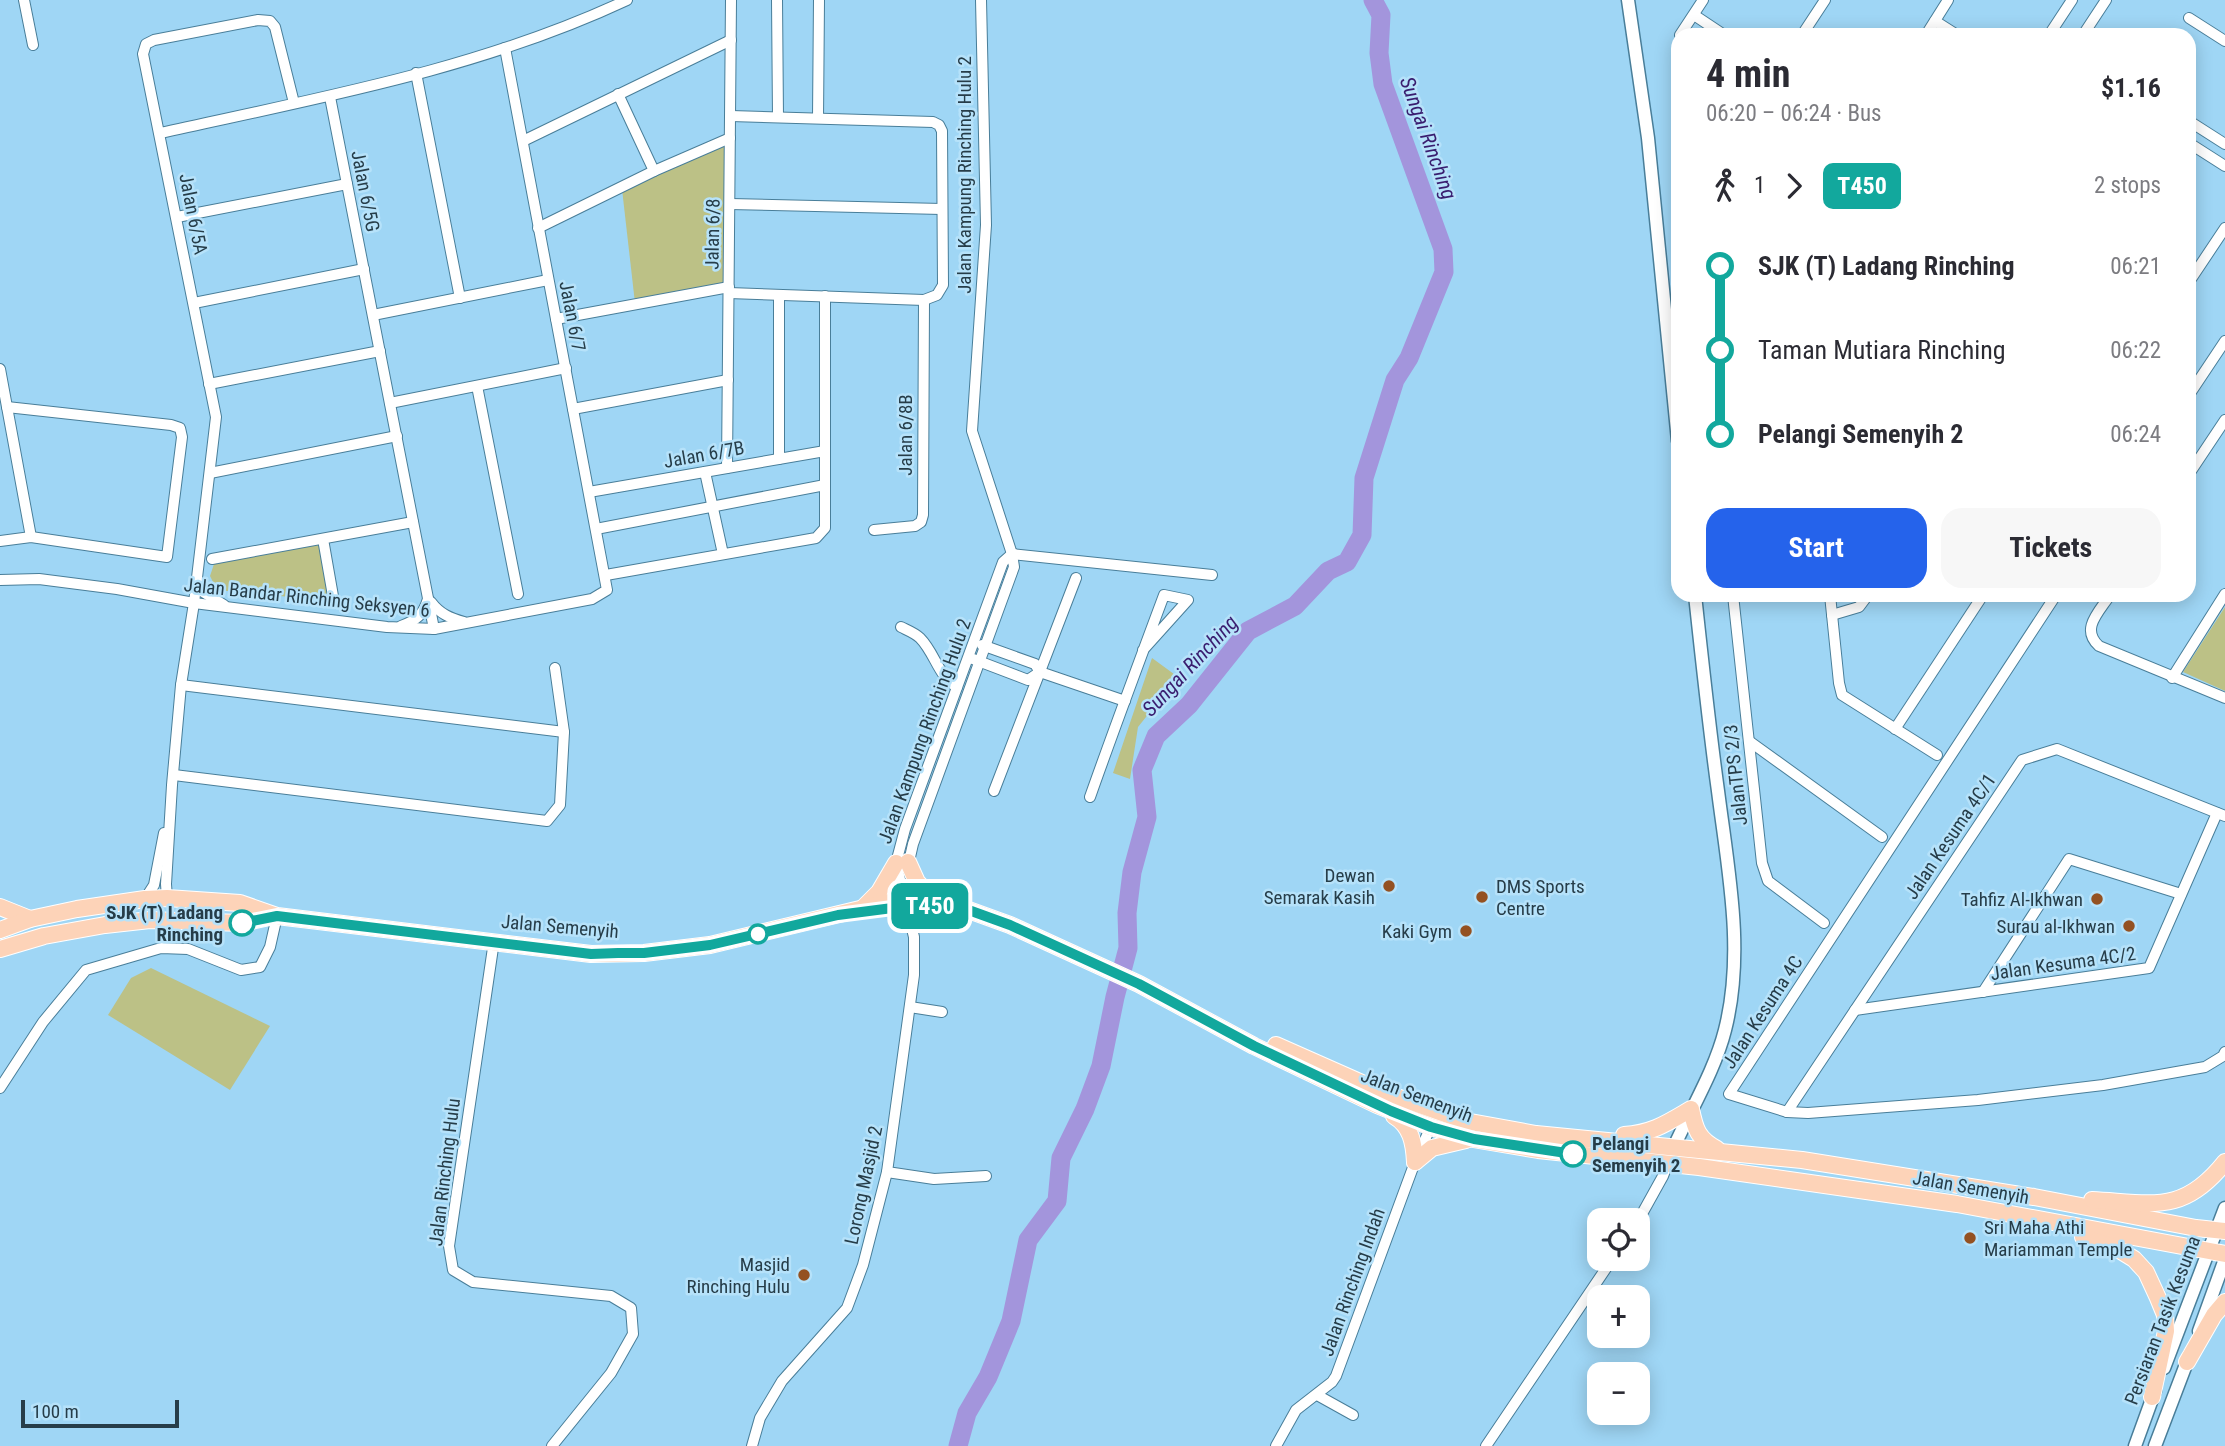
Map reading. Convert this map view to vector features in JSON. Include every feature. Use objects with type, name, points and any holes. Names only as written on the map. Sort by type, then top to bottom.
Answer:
[{"type":"main road","points":[[864,907],[902,862],[937,902]]},
{"type":"main road","name":"Jalan Semenyih","points":[[0,930],[30,919],[77,909],[167,898],[240,903],[277,916],[591,954],[644,953],[710,945],[907,902],[963,908]]},
{"type":"main road","name":"Jalan Semenyih","points":[[838,915],[864,907],[907,902],[937,902],[963,908],[1010,925],[1139,984],[1254,1046],[1377,1105],[1434,1120],[1477,1123],[1536,1134],[1802,1160],[2034,1197],[2221,1231]]},
{"type":"main road","points":[[0,907],[30,919]]},
{"type":"main road","name":"Jalan Semenyih","points":[[0,949],[44,936],[105,925],[150,920],[242,923],[277,916]]},
{"type":"main road","name":"Jalan Semenyih","points":[[1186,1009],[1411,1104],[1434,1120],[1474,1139],[1538,1150],[1813,1182],[1957,1204],[2225,1256]]},
{"type":"main road","points":[[1377,1105],[1404,1121],[1414,1142],[1415,1162]]},
{"type":"main road","points":[[1583,1139],[1645,1133],[1691,1109],[1696,1132],[1702,1140],[1723,1151]]},
{"type":"main road","points":[[1415,1162],[1432,1148],[1474,1139]]},
{"type":"main road","points":[[2034,1197],[2167,1203],[2194,1192],[2212,1178],[2225,1162]]},
{"type":"main road","points":[[2017,1216],[2126,1252],[2146,1272],[2165,1315],[2166,1331],[2152,1397]]},
{"type":"main road","points":[[2187,1362],[2214,1315],[2225,1302]]},
{"type":"street","points":[[24,0],[33,45]]},
{"type":"street","points":[[160,132],[330,97],[505,48],[561,30],[627,0]]},
{"type":"street","name":"Jalan 6/8","points":[[727,468],[732,0]]},
{"type":"street","points":[[777,0],[778,117]]},
{"type":"street","points":[[818,0],[818,118]]},
{"type":"street","name":"Jalan Kampung Rinching Hulu 2","points":[[902,862],[980,644],[1003,562],[1012,554],[972,431],[986,225],[981,0]]},
{"type":"street","points":[[1628,0],[1648,138],[1671,354]]},
{"type":"street","points":[[1686,28],[1703,0]]},
{"type":"street","points":[[1807,28],[1825,0]]},
{"type":"street","points":[[1930,28],[1948,0]]},
{"type":"street","points":[[2055,28],[2072,0]]},
{"type":"street","points":[[2088,28],[2106,0]]},
{"type":"street","points":[[1694,15],[1714,28]]},
{"type":"street","points":[[2189,18],[2225,41]]},
{"type":"street","name":"Jalan 6/5A","points":[[171,810],[181,685],[197,580],[216,416],[143,54],[146,44],[154,40],[258,20],[270,21],[275,27],[294,103]]},
{"type":"street","points":[[1935,21],[1946,28]]},
{"type":"street","points":[[523,141],[731,40]]},
{"type":"street","name":"Jalan 6/7","points":[[505,48],[607,590]]},
{"type":"street","points":[[416,73],[460,298]]},
{"type":"street","points":[[618,94],[654,172]]},
{"type":"street","name":"Jalan 6/5G","points":[[330,97],[434,629]]},
{"type":"street","points":[[556,319],[729,290],[779,295],[924,300],[937,295],[943,285],[942,131],[939,125],[933,122],[731,116]]},
{"type":"street","points":[[2196,125],[2225,144]]},
{"type":"street","points":[[538,228],[730,138]]},
{"type":"street","points":[[2196,147],[2225,166]]},
{"type":"street","points":[[177,217],[347,184]]},
{"type":"street","points":[[730,204],[942,209]]},
{"type":"street","points":[[2196,272],[2225,228]]},
{"type":"street","points":[[194,303],[364,270]]},
{"type":"street","points":[[373,315],[548,280]]},
{"type":"street","points":[[779,295],[779,459]]},
{"type":"street","points":[[606,575],[816,538],[825,528],[825,296]]},
{"type":"street","name":"Jalan 6/8B","points":[[874,530],[915,526],[921,522],[923,515],[924,300]]},
{"type":"street","points":[[2196,384],[2225,341]]},
{"type":"street","points":[[209,384],[380,351]]},
{"type":"street","points":[[390,403],[566,368]]},
{"type":"street","points":[[0,369],[31,537]]},
{"type":"street","points":[[573,409],[728,380]]},
{"type":"street","points":[[477,386],[518,594]]},
{"type":"street","points":[[0,541],[31,537],[167,557],[182,437],[180,428],[171,425],[7,407]]},
{"type":"street","points":[[2196,464],[2225,420]]},
{"type":"street","points":[[210,473],[397,436]]},
{"type":"street","name":"Jalan 6/7B","points":[[589,492],[825,451]]},
{"type":"street","points":[[705,471],[723,555]]},
{"type":"street","points":[[596,529],[825,485]]},
{"type":"street","points":[[212,559],[413,522]]},
{"type":"street","points":[[323,539],[333,596]]},
{"type":"street","points":[[1012,554],[1212,575]]},
{"type":"street","points":[[994,791],[1076,578]]},
{"type":"street","name":"Jalan Bandar Rinching Seksyen 6","points":[[0,580],[39,579],[117,589],[167,600],[434,629],[592,599],[607,590]]},
{"type":"street","points":[[167,600],[181,596],[191,589],[197,580],[203,592],[231,608]]},
{"type":"street","points":[[2172,678],[2225,594]]},
{"type":"street","points":[[1090,797],[1143,650],[1164,595],[1188,600],[1143,650]]},
{"type":"street","points":[[428,598],[437,611],[448,618],[467,623]]},
{"type":"street","points":[[398,627],[415,621],[424,612],[428,598]]},
{"type":"street","points":[[1645,1208],[1709,1073],[1725,1031],[1735,958],[1728,875],[1696,602]]},
{"type":"street","name":"JalanTPS 2/3","points":[[1734,602],[1762,863],[1768,881],[1824,923]]},
{"type":"street","points":[[1831,602],[1842,695],[1937,755]]},
{"type":"street","points":[[1832,615],[1859,607],[1863,602]]},
{"type":"street","points":[[1895,729],[1978,602]]},
{"type":"street","name":"Jalan Kesuma 4C","points":[[2051,602],[1729,1094],[1787,1112],[1808,1113],[1978,1100],[2205,1068],[2224,1056],[2225,1052]]},
{"type":"street","points":[[2105,602],[2089,632],[2091,639],[2099,646],[2225,698]]},
{"type":"street","points":[[901,628],[919,636],[934,656],[947,682],[957,687]]},
{"type":"street","points":[[980,644],[1035,664],[1040,672],[1125,701]]},
{"type":"street","points":[[974,659],[1028,680],[1040,672]]},
{"type":"street","name":"Jalan Kampung Rinching Hulu 2","points":[[907,902],[902,862],[905,829],[957,687],[974,659]]},
{"type":"street","points":[[174,775],[547,821],[560,805],[564,732],[555,668]]},
{"type":"street","points":[[181,685],[564,732]]},
{"type":"street","points":[[1749,741],[1882,837]]},
{"type":"street","name":"Jalan Kesuma 4C/1","points":[[1787,1112],[2022,760],[2057,750],[2221,814]]},
{"type":"street","points":[[167,898],[171,810]]},
{"type":"street","points":[[145,899],[154,885],[165,825],[171,810]]},
{"type":"street","name":"Jalan Kesuma 4C/2","points":[[1855,1010],[2149,968],[2181,894],[2221,814]]},
{"type":"street","points":[[1983,992],[2069,859],[2181,894]]},
{"type":"street","name":"Lorong Masjid 2","points":[[752,1446],[760,1418],[782,1381],[847,1308],[863,1265],[887,1172],[914,975],[914,937],[907,902]]},
{"type":"street","points":[[0,1088],[43,1022],[86,970],[161,948],[188,949],[241,970],[260,967],[270,947],[277,916]]},
{"type":"street","name":"Jalan Rinching Hulu","points":[[494,941],[449,1246],[453,1270],[473,1282],[611,1296],[631,1308],[634,1334],[611,1373],[552,1446]]},
{"type":"street","points":[[909,1007],[942,1012]]},
{"type":"street","name":"Jalan Rinching Indah","points":[[1276,1446],[1296,1410],[1317,1395],[1336,1376],[1415,1162],[1434,1120]]},
{"type":"street","points":[[887,1172],[934,1180],[986,1176]]},
{"type":"street","name":"Persiaran Tasik Kesuma","points":[[2135,1446],[2208,1252],[2221,1231],[2225,1208]]},
{"type":"street","name":"Persiaran Tasik Kesuma","points":[[2155,1446],[2225,1256]]},
{"type":"street","points":[[1486,1446],[1604,1271]]},
{"type":"street","points":[[1317,1395],[1353,1415]]},
{"type":"green space","points":[[729,141],[728,286],[635,303],[622,189]]},
{"type":"green space","points":[[321,543],[332,601],[217,590],[210,576],[214,564]]},
{"type":"green space","points":[[2225,607],[2225,691],[2183,672]]},
{"type":"green space","points":[[1152,658],[1178,677],[1138,727],[1130,779],[1113,773]]},
{"type":"green space","points":[[151,968],[270,1026],[230,1090],[108,1015],[131,978]]},
{"type":"waterway","name":"Sungai Rinching","points":[[958,1446],[967,1413],[988,1377],[1011,1321],[1028,1240],[1057,1201],[1061,1158],[1085,1109],[1101,1066],[1128,948],[1127,913],[1132,872],[1147,817],[1142,770],[1156,736],[1189,705],[1248,631],[1295,606],[1328,571],[1347,562],[1362,535],[1364,478],[1395,380],[1409,358],[1444,272],[1443,249],[1383,84],[1379,53],[1381,15],[1373,0]]},
{"type":"bus line","name":"T450","points":[[242,923],[277,916],[591,954],[644,953],[710,945],[838,915],[908,906],[963,908],[1010,925],[1139,984],[1254,1046],[1391,1111],[1431,1127],[1474,1139],[1573,1154]]},
{"type":"place","name":"Dewan Semarak Kasih","points":[[1389,886]]},
{"type":"place","name":"DMS Sports Centre","points":[[1482,897]]},
{"type":"place","name":"Tahfiz Al-Ikhwan","points":[[2097,899]]},
{"type":"place","name":"SJK (T) Ladang Rinching","points":[[242,923]]},
{"type":"place","name":"Surau al-Ikhwan","points":[[2129,926]]},
{"type":"place","name":"Kaki Gym","points":[[1466,931]]},
{"type":"place","name":"Pelangi Semenyih 2","points":[[1573,1154]]},
{"type":"place","name":"Sri Maha Athi Mariamman Temple","points":[[1970,1238]]},
{"type":"place","name":"Masjid Rinching Hulu","points":[[804,1275]]}]
